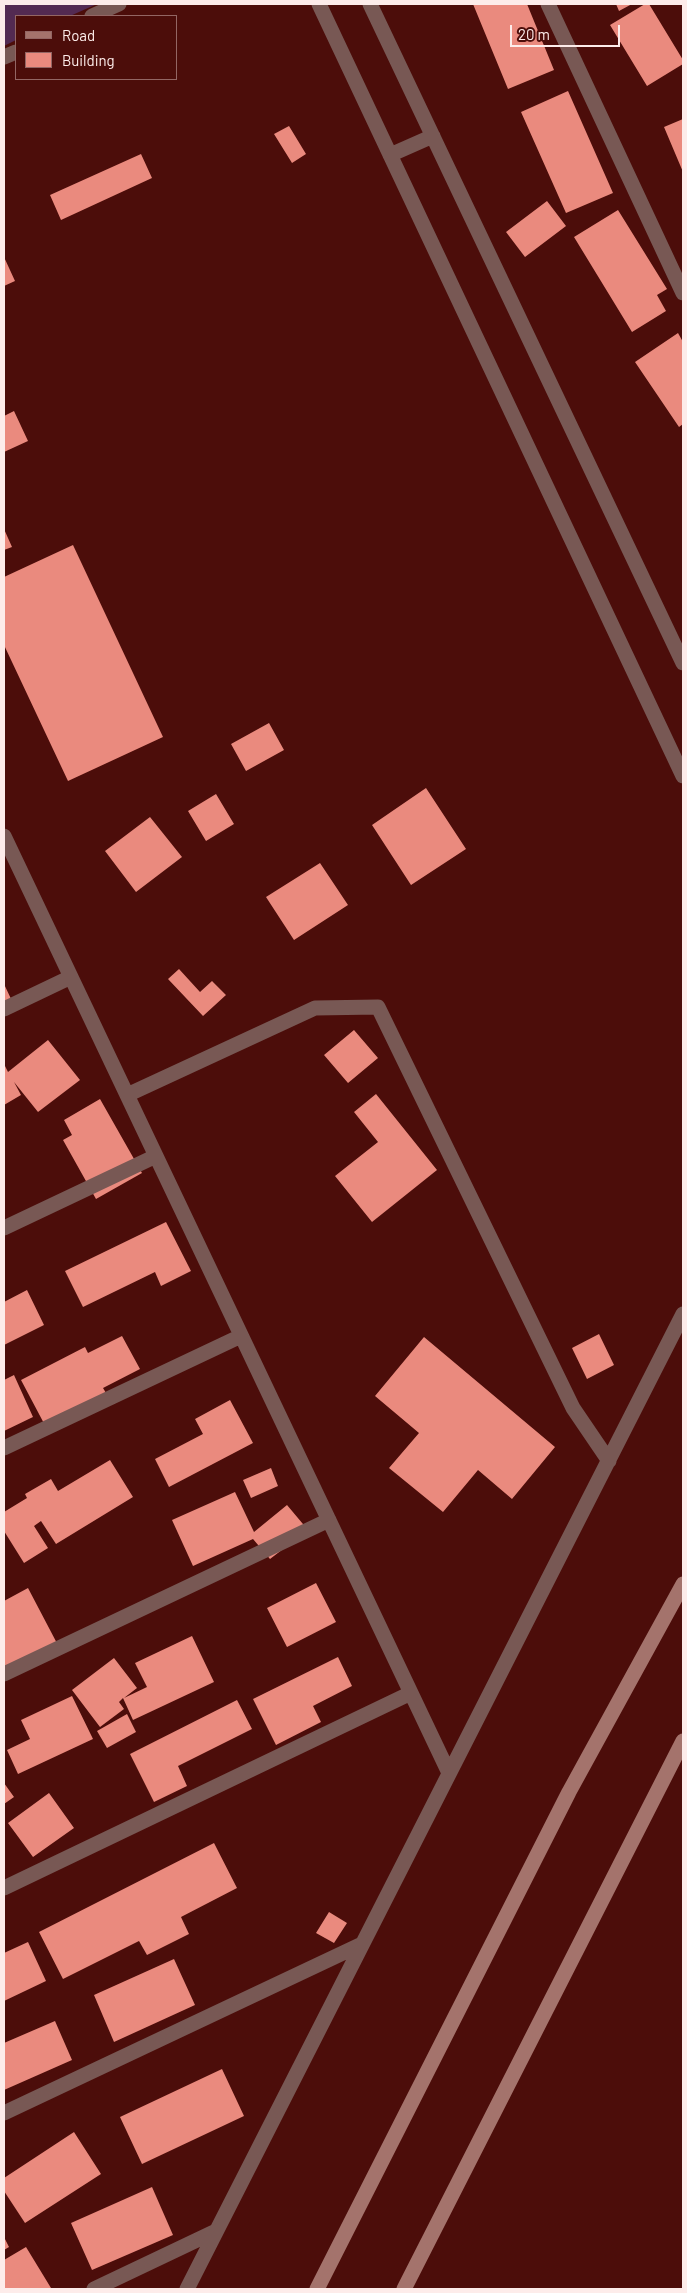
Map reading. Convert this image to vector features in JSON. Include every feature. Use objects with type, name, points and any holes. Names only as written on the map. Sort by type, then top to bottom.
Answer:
[{"type":"main road","points":[[317,2289],[570,1792],[683,1584]]},
{"type":"main road","points":[[404,2289],[683,1741]]},
{"type":"street","points":[[94,15],[119,4]]},
{"type":"street","points":[[319,4],[683,776]]},
{"type":"street","points":[[370,4],[683,663]]},
{"type":"street","points":[[548,4],[683,293]]},
{"type":"street","points":[[390,155],[433,136]]},
{"type":"street","points":[[4,836],[449,1774]]},
{"type":"street","points":[[4,1010],[71,977]]},
{"type":"street","points":[[127,1095],[315,1008],[378,1007],[573,1408],[608,1461]]},
{"type":"street","points":[[4,1228],[156,1156]]},
{"type":"street","points":[[187,2289],[683,1314]]},
{"type":"street","points":[[4,1448],[241,1336]]},
{"type":"street","points":[[4,1674],[329,1520]]},
{"type":"street","points":[[4,1888],[411,1694]]},
{"type":"street","points":[[4,2113],[362,1944]]},
{"type":"street","points":[[94,2289],[216,2230]]},
{"type":"shaded area","points":[[4,4],[97,4],[72,15],[15,15],[15,40],[4,46]]},
{"type":"building","points":[[473,4],[527,4],[554,70],[508,89]]},
{"type":"building","points":[[616,4],[632,4],[619,11]]},
{"type":"building","points":[[645,4],[649,4],[683,60],[683,64],[647,86],[610,25]]},
{"type":"building","points":[[568,91],[613,193],[566,213],[521,112]]},
{"type":"building","points":[[683,119],[683,172],[664,127]]},
{"type":"building","points":[[289,126],[306,154],[292,163],[274,134]]},
{"type":"building","points":[[141,154],[152,178],[61,220],[50,195]]},
{"type":"building","points":[[547,201],[566,226],[525,257],[506,232]]},
{"type":"building","points":[[618,210],[667,289],[657,295],[666,311],[632,332],[574,237]]},
{"type":"building","points":[[4,257],[15,281],[4,286]]},
{"type":"building","points":[[678,333],[683,342],[683,424],[679,427],[635,362]]},
{"type":"building","points":[[14,411],[28,441],[4,452],[4,416]]},
{"type":"building","points":[[4,529],[12,547],[4,550]]},
{"type":"building","points":[[73,545],[163,737],[68,781],[4,645],[4,577]]},
{"type":"building","points":[[269,723],[284,750],[246,771],[231,744]]},
{"type":"building","points":[[426,788],[466,849],[411,885],[372,825]]},
{"type":"building","points":[[216,794],[234,824],[206,841],[188,811]]},
{"type":"building","points":[[150,817],[182,857],[136,892],[105,851]]},
{"type":"building","points":[[320,863],[348,905],[294,940],[266,897]]},
{"type":"building","points":[[179,969],[200,992],[212,981],[226,995],[203,1016],[168,979]]},
{"type":"building","points":[[4,984],[12,1001],[4,1005]]},
{"type":"building","points":[[354,1030],[378,1058],[348,1083],[324,1055]]},
{"type":"building","points":[[48,1040],[80,1080],[38,1112],[14,1082],[21,1095],[4,1105],[4,1064],[8,1072]]},
{"type":"building","points":[[376,1094],[437,1170],[372,1222],[335,1176],[378,1142],[354,1112]]},
{"type":"building","points":[[100,1099],[142,1173],[96,1199],[63,1140],[72,1135],[64,1120]]},
{"type":"building","points":[[166,1222],[191,1271],[161,1286],[155,1272],[83,1307],[65,1271]]},
{"type":"building","points":[[27,1290],[44,1325],[4,1345],[4,1302]]},
{"type":"building","points":[[599,1334],[614,1365],[587,1379],[572,1348]]},
{"type":"building","points":[[122,1336],[140,1369],[103,1388],[109,1398],[48,1431],[21,1380],[85,1347],[88,1353]]},
{"type":"building","points":[[424,1337],[555,1447],[512,1499],[478,1470],[443,1512],[389,1468],[419,1433],[375,1396]]},
{"type":"building","points":[[14,1375],[33,1417],[4,1431],[4,1380]]},
{"type":"building","points":[[230,1400],[253,1443],[169,1487],[155,1459],[203,1434],[195,1419]]},
{"type":"building","points":[[110,1460],[133,1497],[56,1544],[41,1521],[34,1526],[48,1548],[24,1563],[4,1531],[4,1512],[27,1498],[25,1494],[51,1479],[58,1491]]},
{"type":"building","points":[[271,1468],[278,1486],[251,1498],[243,1480]]},
{"type":"building","points":[[235,1492],[254,1532],[287,1505],[308,1530],[270,1559],[253,1539],[193,1566],[172,1520]]},
{"type":"building","points":[[316,1583],[336,1622],[287,1647],[267,1608]]},
{"type":"building","points":[[28,1588],[60,1649],[4,1678],[4,1601]]},
{"type":"building","points":[[192,1636],[214,1682],[133,1720],[123,1698],[119,1702],[124,1709],[100,1727],[72,1690],[114,1658],[137,1688],[124,1698],[147,1687],[135,1663]]},
{"type":"building","points":[[338,1657],[352,1686],[313,1706],[321,1722],[276,1745],[253,1699]]},
{"type":"building","points":[[72,1696],[93,1739],[18,1774],[7,1750],[30,1739],[21,1720]]},
{"type":"building","points":[[237,1700],[252,1729],[178,1766],[187,1786],[154,1802],[130,1754]]},
{"type":"building","points":[[127,1714],[136,1732],[107,1748],[97,1731]]},
{"type":"building","points":[[4,1783],[14,1797],[4,1804]]},
{"type":"building","points":[[49,1793],[74,1828],[33,1857],[8,1823]]},
{"type":"building","points":[[214,1843],[237,1888],[181,1917],[189,1934],[147,1955],[139,1941],[63,1979],[39,1932]]},
{"type":"building","points":[[329,1912],[347,1923],[334,1943],[316,1933]]},
{"type":"building","points":[[28,1942],[46,1981],[4,2001],[4,1953]]},
{"type":"building","points":[[174,1959],[195,2005],[114,2042],[94,1995]]},
{"type":"building","points":[[55,2021],[72,2060],[4,2090],[4,2043]]},
{"type":"building","points":[[222,2069],[244,2116],[142,2164],[120,2117]]},
{"type":"building","points":[[74,2132],[101,2174],[25,2223],[4,2191],[4,2178]]},
{"type":"building","points":[[152,2187],[173,2235],[92,2270],[71,2223]]},
{"type":"building","points":[[4,2237],[9,2247],[4,2250]]},
{"type":"building","points":[[26,2247],[51,2288],[4,2289],[4,2260]]}]
